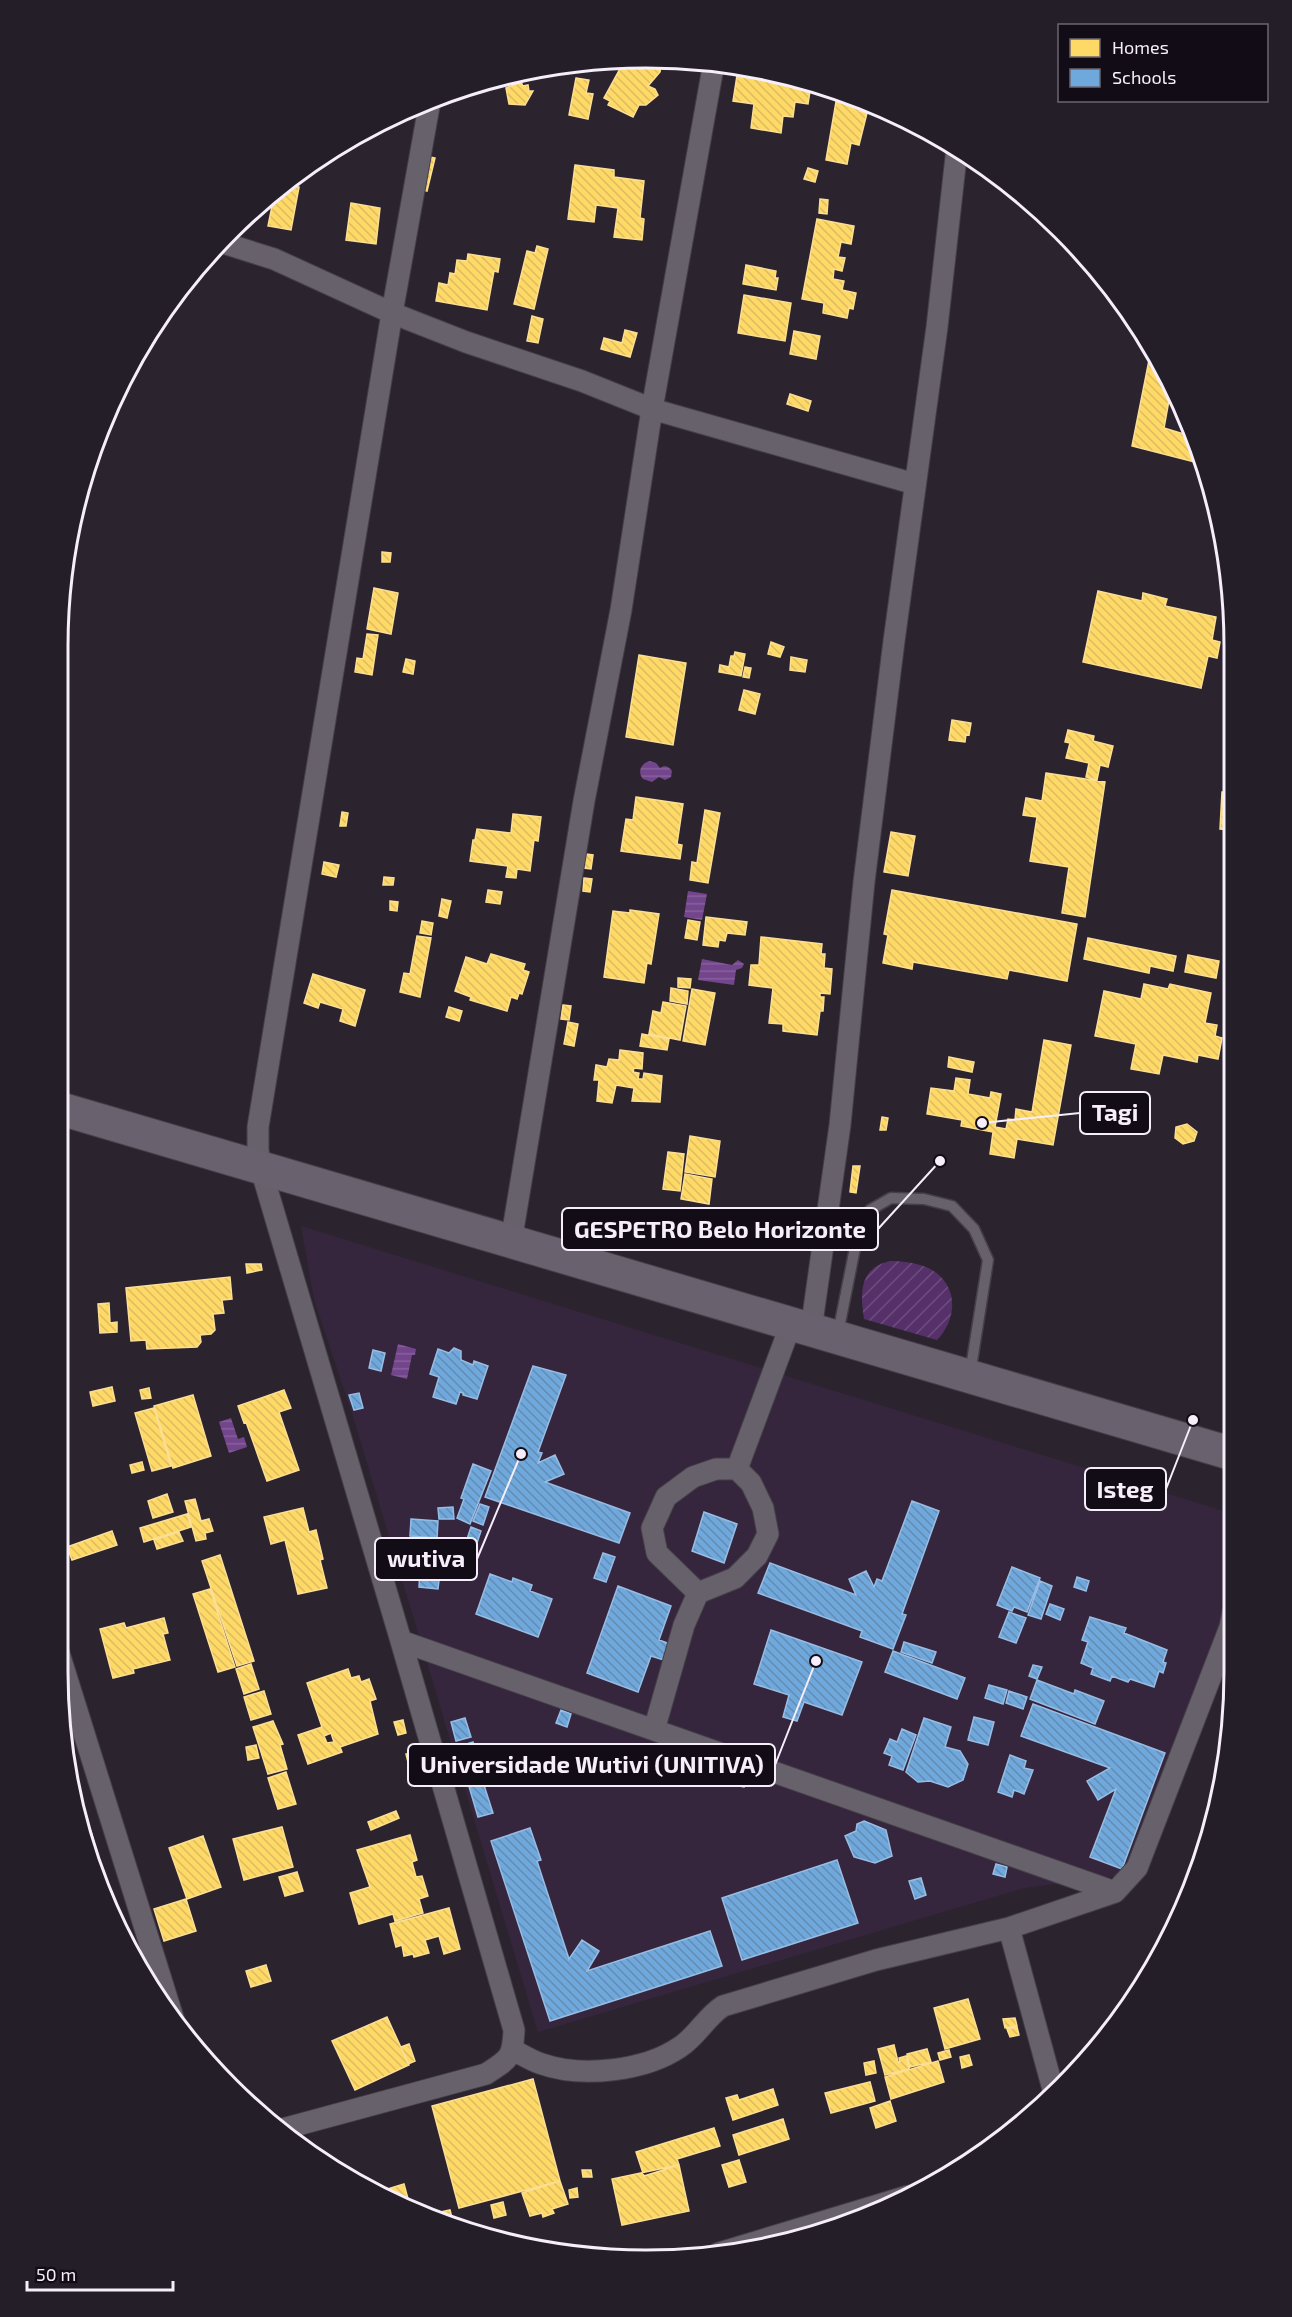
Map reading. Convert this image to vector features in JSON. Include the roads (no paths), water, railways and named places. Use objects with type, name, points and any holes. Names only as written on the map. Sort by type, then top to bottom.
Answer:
[{"type":"main road","points":[[68,1111],[1224,1451]]},
{"type":"street","points":[[511,1242],[578,834],[621,610],[652,409],[712,71]]},
{"type":"street","points":[[290,2127],[486,2074],[504,2062],[513,2050],[514,2030],[261,1169],[258,1150],[258,1127],[267,1066],[392,313],[428,111]]},
{"type":"street","points":[[737,1469],[813,1330],[840,1125],[864,882],[915,484],[938,327],[956,158]]},
{"type":"street","points":[[229,245],[274,260],[392,313],[466,342],[582,381],[652,409],[915,484]]},
{"type":"street","points":[[654,1730],[684,1625],[698,1593],[735,1578],[757,1556],[768,1534],[763,1508],[751,1483],[737,1469],[716,1468],[693,1477],[666,1497],[652,1528],[657,1553],[698,1593]]},
{"type":"street","points":[[401,1641],[1115,1892]]},
{"type":"street","points":[[513,2050],[542,2064],[570,2070],[597,2071],[626,2067],[662,2056],[681,2047],[710,2015],[723,2006],[876,1960],[1009,1928],[1115,1892],[1137,1868],[1224,1643]]},
{"type":"street","points":[[68,1684],[165,1992]]},
{"type":"street","points":[[1009,1928],[1052,2083]]},
{"type":"street","points":[[793,2231],[833,2219]]},
{"type":"lane","points":[[813,1330],[870,1210],[891,1198],[924,1199],[952,1206],[974,1229],[988,1260],[969,1377]]},
{"type":"place","name":"Tagi","points":[[982,1123]]},
{"type":"place","name":"GESPETRO Belo Horizonte","points":[[940,1161]]},
{"type":"place","name":"Isteg","points":[[1193,1420]]},
{"type":"place","name":"wutiva","points":[[521,1454]]},
{"type":"place","name":"Universidade Wutivi (UNITIVA)","points":[[816,1661]]}]
